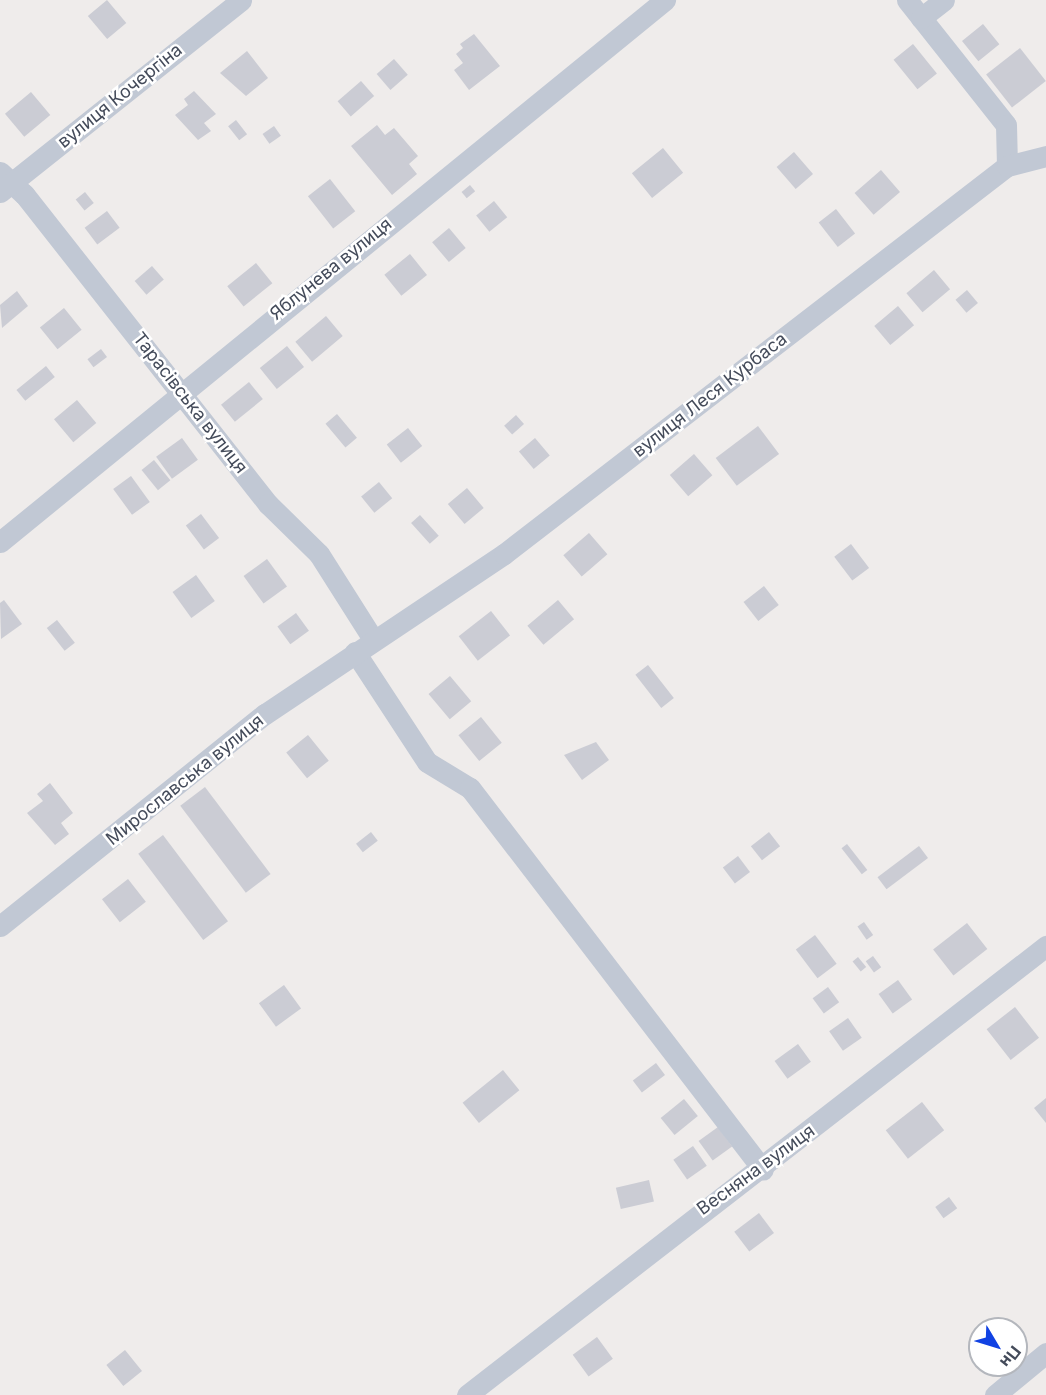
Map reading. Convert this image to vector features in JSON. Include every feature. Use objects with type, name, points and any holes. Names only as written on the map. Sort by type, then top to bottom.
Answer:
[{"type":"street","name":"вулиця Кочергіна","points":[[3,183],[241,0]]},
{"type":"street","name":"Яблунева вулиця","points":[[0,542],[180,391],[665,0]]},
{"type":"street","points":[[907,0],[1006,125],[1007,166]]},
{"type":"street","points":[[921,18],[944,0]]},
{"type":"street","name":"вулиця Леся Курбаса","points":[[373,639],[504,554],[1007,166],[1046,156]]},
{"type":"street","name":"Тарасівська вулиця","points":[[3,183],[24,194],[268,504],[319,554],[373,639]]},
{"type":"street","name":"Мирославська вулиця","points":[[0,926],[265,714],[373,639]]},
{"type":"street","points":[[355,652],[427,762],[470,788],[763,1170]]},
{"type":"street","name":"Весняна вулиця","points":[[467,1395],[696,1213],[763,1170],[1046,946]]},
{"type":"street","points":[[995,1395],[1046,1353]]},
{"type":"building","points":[[107,0],[126,23],[107,39],[88,16]]},
{"type":"building","points":[[983,24],[999,44],[978,61],[962,41]]},
{"type":"building","points":[[474,34],[500,66],[469,90],[454,70],[463,63],[456,54],[463,48],[460,44]]},
{"type":"building","points":[[913,44],[937,74],[917,89],[894,60]]},
{"type":"building","points":[[1020,48],[1046,81],[1012,108],[986,74]]},
{"type":"building","points":[[247,51],[268,78],[246,96],[220,73]]},
{"type":"building","points":[[394,59],[408,75],[390,90],[377,74]]},
{"type":"building","points":[[361,81],[374,96],[351,116],[338,101]]},
{"type":"building","points":[[194,91],[216,114],[204,123],[211,131],[198,140],[175,115],[188,105],[184,99]]},
{"type":"building","points":[[31,92],[50,115],[24,137],[5,114]]},
{"type":"building","points":[[236,120],[247,134],[239,140],[228,126]]},
{"type":"building","points":[[377,125],[385,135],[394,128],[418,156],[409,164],[417,174],[392,195],[351,146]]},
{"type":"building","points":[[274,126],[281,136],[269,144],[263,134]]},
{"type":"building","points":[[663,148],[683,173],[652,198],[632,173]]},
{"type":"building","points":[[794,152],[813,174],[796,189],[777,167]]},
{"type":"building","points":[[881,170],[900,192],[874,215],[855,193]]},
{"type":"building","points":[[330,179],[355,211],[333,229],[308,196]]},
{"type":"building","points":[[470,185],[475,191],[467,198],[462,192]]},
{"type":"building","points":[[85,192],[94,203],[84,210],[76,200]]},
{"type":"building","points":[[494,201],[507,217],[489,232],[476,215]]},
{"type":"building","points":[[836,209],[855,233],[838,247],[819,223]]},
{"type":"building","points":[[107,211],[120,228],[97,245],[85,228]]},
{"type":"building","points":[[449,228],[466,248],[449,262],[432,242]]},
{"type":"building","points":[[410,254],[427,275],[401,296],[384,275]]},
{"type":"building","points":[[256,263],[272,283],[244,306],[227,286]]},
{"type":"building","points":[[152,266],[164,280],[146,295],[135,281]]},
{"type":"building","points":[[934,270],[950,289],[922,312],[906,293]]},
{"type":"building","points":[[967,290],[978,303],[966,313],[956,300]]},
{"type":"building","points":[[17,291],[28,306],[2,328],[0,305]]},
{"type":"building","points":[[898,306],[914,325],[890,345],[874,326]]},
{"type":"building","points":[[64,308],[82,330],[58,349],[40,328]]},
{"type":"building","points":[[326,316],[343,336],[312,362],[295,342]]},
{"type":"building","points":[[287,346],[304,367],[277,389],[260,368]]},
{"type":"building","points":[[101,349],[107,357],[93,367],[87,359]]},
{"type":"building","points":[[46,366],[55,377],[25,401],[16,390]]},
{"type":"building","points":[[249,382],[263,399],[235,422],[221,405]]},
{"type":"building","points":[[77,400],[96,423],[73,442],[54,419]]},
{"type":"building","points":[[337,414],[357,438],[345,447],[326,424]]},
{"type":"building","points":[[516,415],[524,424],[512,435],[504,426]]},
{"type":"building","points":[[758,426],[779,454],[737,486],[716,458]]},
{"type":"building","points":[[408,428],[422,446],[401,463],[387,445]]},
{"type":"building","points":[[182,438],[198,460],[172,479],[156,457]]},
{"type":"building","points":[[535,438],[550,456],[534,469],[519,451]]},
{"type":"building","points":[[694,454],[712,475],[688,496],[670,475]]},
{"type":"building","points":[[154,460],[170,480],[158,490],[142,470]]},
{"type":"building","points":[[131,476],[150,502],[132,515],[113,489]]},
{"type":"building","points":[[379,482],[392,498],[374,513],[361,496]]},
{"type":"building","points":[[467,488],[484,508],[465,524],[448,504]]},
{"type":"building","points":[[201,514],[219,538],[204,549],[186,525]]},
{"type":"building","points":[[420,515],[439,536],[430,544],[411,523]]},
{"type":"building","points":[[589,533],[607,554],[582,576],[563,555]]},
{"type":"building","points":[[851,544],[869,568],[852,581],[834,557]]},
{"type":"building","points":[[267,559],[287,587],[264,604],[244,576]]},
{"type":"building","points":[[196,575],[215,601],[191,618],[173,592]]},
{"type":"building","points":[[764,586],[779,605],[758,621],[744,602]]},
{"type":"building","points":[[4,600],[22,624],[1,639],[0,603]]},
{"type":"building","points":[[558,600],[574,619],[543,645],[527,626]]},
{"type":"building","points":[[491,611],[510,635],[478,661],[459,636]]},
{"type":"building","points":[[296,613],[309,631],[290,644],[277,627]]},
{"type":"building","points":[[57,620],[75,643],[65,651],[47,628]]},
{"type":"building","points":[[648,665],[674,698],[661,708],[635,675]]},
{"type":"building","points":[[450,676],[471,701],[450,719],[429,694]]},
{"type":"building","points":[[481,717],[502,743],[479,761],[458,735]]},
{"type":"building","points":[[308,735],[329,761],[307,778],[286,753]]},
{"type":"building","points":[[596,742],[609,760],[582,780],[564,755]]},
{"type":"building","points":[[50,783],[73,813],[61,823],[69,834],[55,845],[27,813],[43,801],[37,794]]},
{"type":"building","points":[[205,787],[271,874],[246,893],[180,806]]},
{"type":"building","points":[[371,832],[378,841],[363,852],[356,844]]},
{"type":"building","points":[[769,832],[780,846],[762,860],[751,846]]},
{"type":"building","points":[[163,835],[228,921],[203,940],[138,854]]},
{"type":"building","points":[[847,844],[867,870],[862,874],[841,848]]},
{"type":"building","points":[[919,846],[928,858],[886,889],[877,877]]},
{"type":"building","points":[[738,856],[750,872],[735,883],[723,867]]},
{"type":"building","points":[[128,879],[146,902],[120,922],[102,899]]},
{"type":"building","points":[[864,922],[873,935],[867,940],[857,927]]},
{"type":"building","points":[[967,923],[987,949],[953,975],[933,949]]},
{"type":"building","points":[[815,935],[837,964],[817,978],[796,949]]},
{"type":"building","points":[[873,956],[881,967],[874,973],[866,961]]},
{"type":"building","points":[[858,957],[866,967],[861,972],[853,961]]},
{"type":"building","points":[[898,980],[912,999],[893,1014],[879,994]]},
{"type":"building","points":[[284,985],[301,1008],[276,1027],[259,1003]]},
{"type":"building","points":[[828,987],[839,1002],[824,1014],[813,998]]},
{"type":"building","points":[[1015,1007],[1039,1038],[1011,1060],[987,1029]]},
{"type":"building","points":[[848,1018],[862,1038],[843,1051],[829,1031]]},
{"type":"building","points":[[798,1044],[811,1062],[787,1079],[775,1061]]},
{"type":"building","points":[[656,1063],[665,1075],[642,1092],[633,1080]]},
{"type":"building","points":[[503,1070],[519,1090],[479,1123],[463,1103]]},
{"type":"building","points":[[1046,1098],[1046,1123],[1034,1108]]},
{"type":"building","points":[[684,1099],[698,1116],[675,1135],[661,1118]]},
{"type":"building","points":[[922,1102],[944,1130],[908,1159],[886,1130]]},
{"type":"building","points":[[718,1127],[732,1146],[713,1161],[699,1141]]},
{"type":"building","points":[[693,1146],[707,1166],[687,1179],[673,1160]]},
{"type":"building","points":[[649,1180],[654,1201],[621,1209],[616,1188]]},
{"type":"building","points":[[949,1197],[957,1208],[943,1218],[935,1207]]},
{"type":"building","points":[[759,1213],[774,1233],[749,1252],[734,1232]]},
{"type":"building","points":[[597,1337],[613,1359],[589,1376],[573,1355]]},
{"type":"building","points":[[125,1350],[142,1371],[123,1386],[106,1365]]}]
